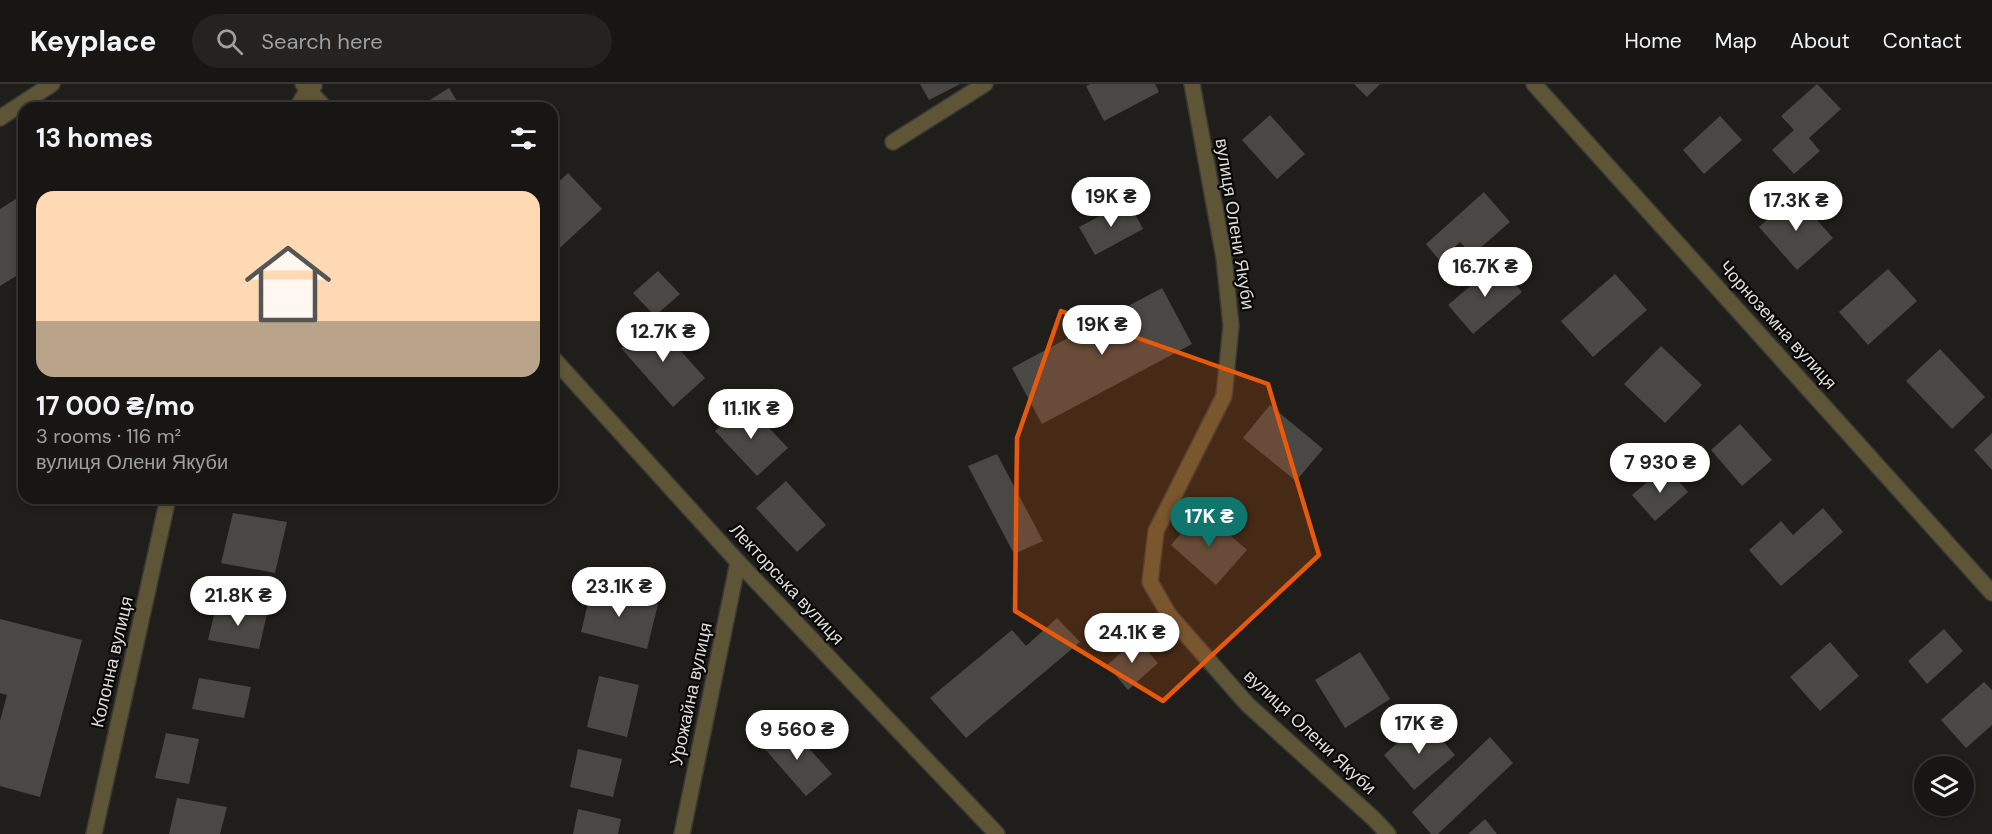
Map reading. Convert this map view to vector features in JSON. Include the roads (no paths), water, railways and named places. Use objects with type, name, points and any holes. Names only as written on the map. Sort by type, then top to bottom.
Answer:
[{"type":"street","points":[[24,102],[52,84]]},
{"type":"street","points":[[893,142],[986,84]]},
{"type":"street","name":"вулиця Олени Якуби","points":[[1192,84],[1224,258],[1231,326],[1224,396],[1156,531],[1150,582],[1169,615],[1247,704],[1388,834]]},
{"type":"street","name":"Чорноземна вулиця","points":[[1534,84],[1992,593]]},
{"type":"street","points":[[300,102],[309,86],[321,102]]},
{"type":"street","points":[[0,118],[18,106]]},
{"type":"street","name":"Лекторська вулиця","points":[[558,364],[738,562],[997,834]]},
{"type":"street","name":"Колонна вулиця","points":[[94,834],[167,504]]},
{"type":"street","name":"Урожайна вулиця","points":[[682,834],[738,562]]}]
